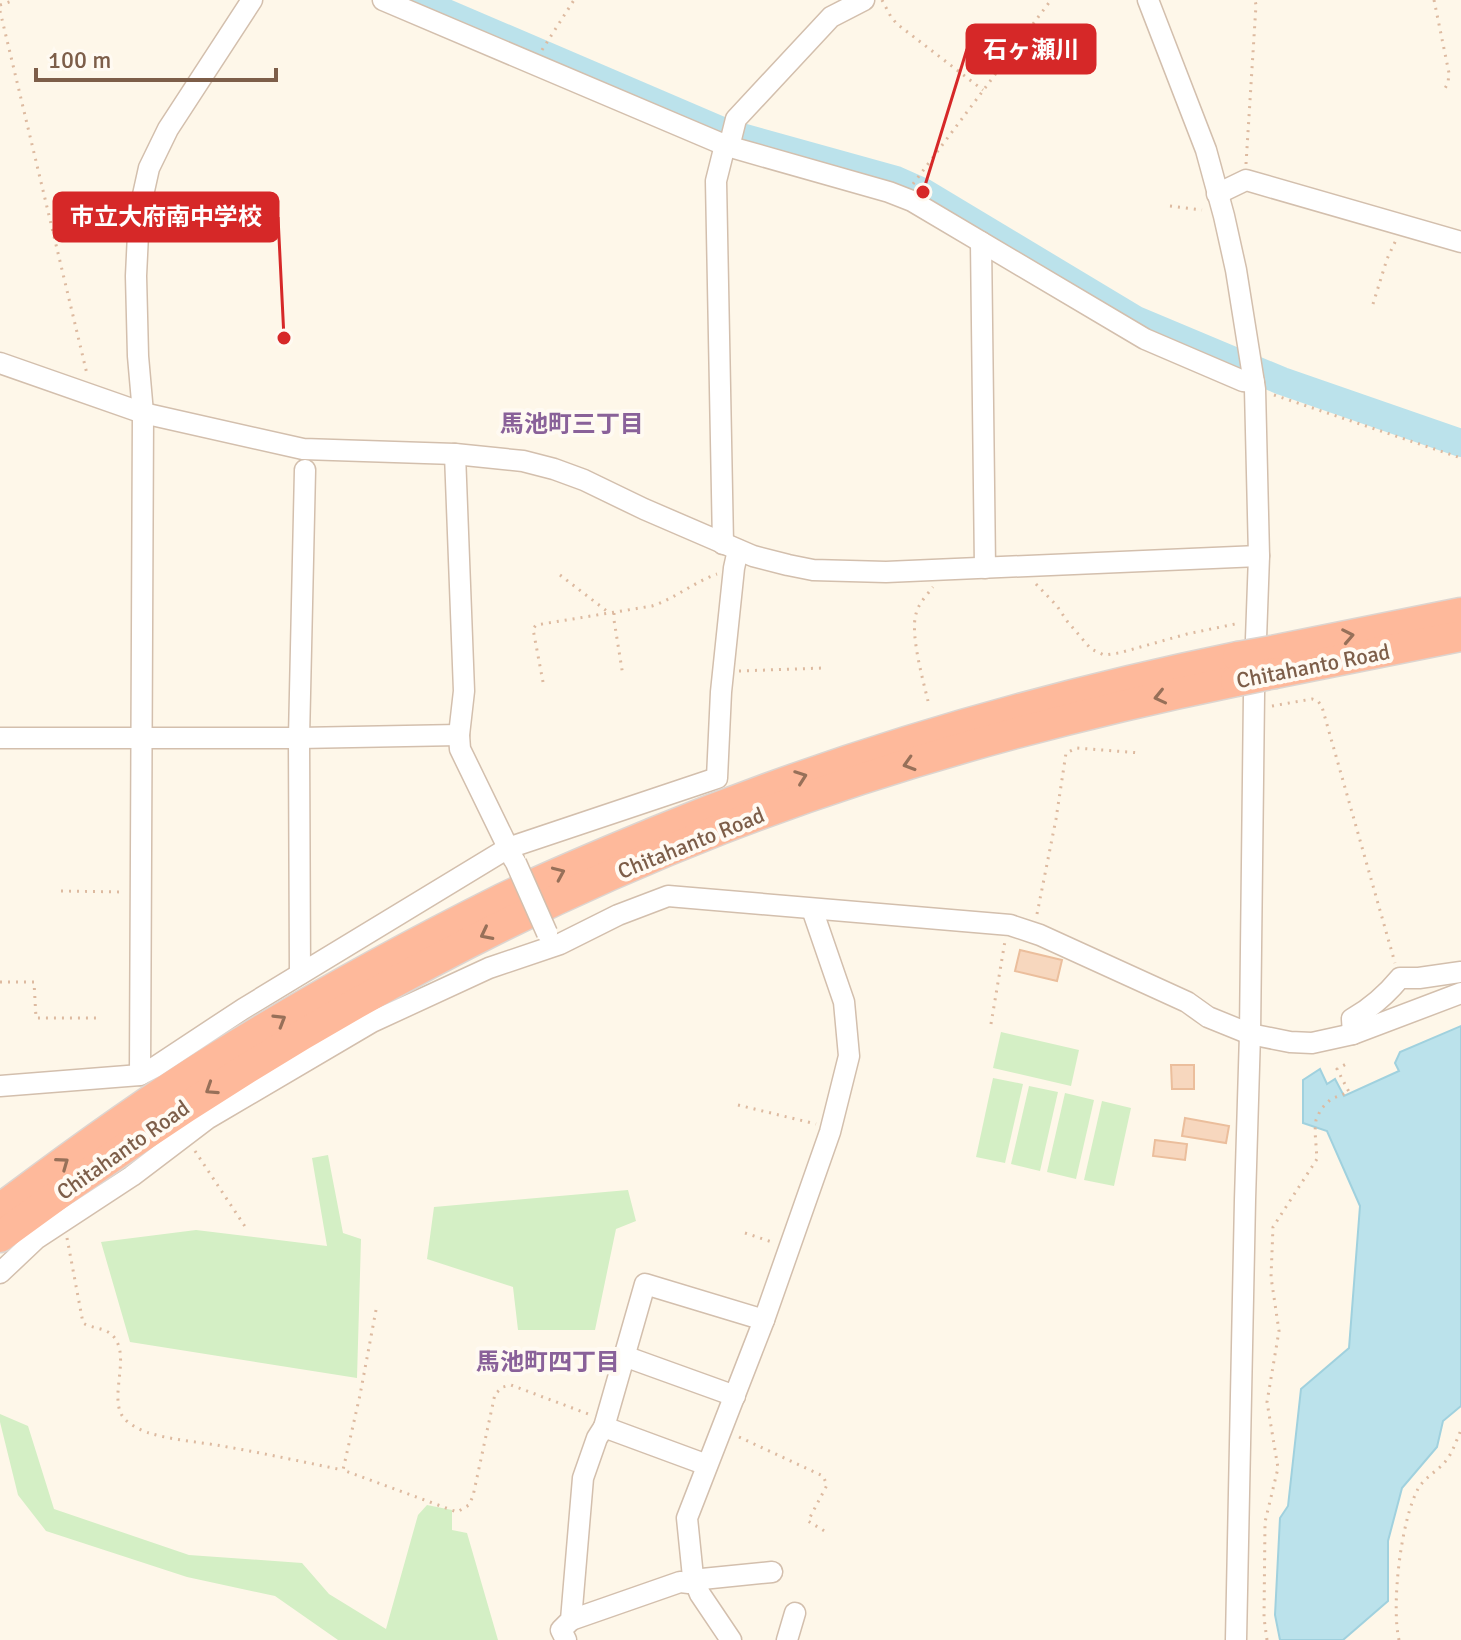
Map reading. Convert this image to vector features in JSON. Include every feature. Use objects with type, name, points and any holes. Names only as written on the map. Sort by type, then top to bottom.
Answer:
[{"type":"highway","name":"Chitahanto Road","points":[[1273,662],[1461,613]]},
{"type":"highway","name":"Chitahanto Road","points":[[0,1209],[211,1061],[312,1000],[505,898],[716,807],[861,755],[983,719],[1127,682],[1461,636]]},
{"type":"highway","name":"Chitahanto Road","points":[[0,1237],[135,1139],[225,1080],[325,1020],[516,918],[723,828],[869,777],[990,740],[1130,704],[1237,669]]},
{"type":"street","points":[[140,1075],[143,413],[136,276],[139,213],[149,168],[168,129],[252,0]]},
{"type":"street","points":[[383,0],[731,137],[912,201],[1145,339],[1255,386]]},
{"type":"street","points":[[0,1086],[140,1075],[300,974],[512,856],[717,778],[731,554],[716,181],[736,119],[831,17],[864,0]]},
{"type":"street","points":[[1148,0],[1206,150],[1236,270],[1255,386],[1259,556],[1236,1640]]},
{"type":"street","points":[[1219,200],[1246,180],[1461,242]]},
{"type":"street","points":[[981,242],[985,568]]},
{"type":"street","points":[[0,363],[143,413],[303,449],[455,454],[523,461],[584,480],[731,554],[813,570],[874,572],[1259,556]]},
{"type":"street","points":[[455,454],[464,691],[460,749],[554,938]]},
{"type":"street","points":[[300,974],[299,738],[305,470]]},
{"type":"street","points":[[0,738],[459,735]]},
{"type":"street","points":[[0,1273],[36,1239],[132,1176],[207,1119],[372,1022],[554,938],[668,896],[1007,925],[1032,932],[1187,1002],[1208,1017],[1250,1034],[1290,1042],[1312,1043],[1353,1034],[1461,993]]},
{"type":"street","points":[[731,1640],[700,1594],[695,1581],[687,1518],[764,1320],[831,1128],[849,1056],[844,1002],[812,909]]},
{"type":"street","points":[[1353,1034],[1352,1019],[1371,1008],[1400,978],[1461,972]]},
{"type":"street","points":[[764,1320],[645,1284],[605,1424],[583,1478],[569,1630],[680,1582],[772,1572]]},
{"type":"street","points":[[624,1356],[735,1396]]},
{"type":"street","points":[[605,1424],[707,1465]]},
{"type":"street","points":[[787,1640],[795,1613]]},
{"type":"path","points":[[15,0],[0,8],[87,372],[83,393]]},
{"type":"path","points":[[543,47],[574,0]]},
{"type":"path","points":[[882,0],[897,24],[983,90]]},
{"type":"path","points":[[915,180],[1051,0]]},
{"type":"path","points":[[1246,180],[1255,0]]},
{"type":"path","points":[[1434,0],[1449,73],[1444,90]]},
{"type":"path","points":[[1170,206],[1209,210],[1219,200]]},
{"type":"path","points":[[1373,304],[1387,259],[1403,225]]},
{"type":"path","points":[[1255,386],[1461,458]]},
{"type":"path","points":[[543,682],[533,629],[536,625],[665,602],[704,578],[731,554]]},
{"type":"path","points":[[1027,566],[1032,579],[1091,649],[1104,655],[1204,630],[1256,621]]},
{"type":"path","points":[[928,701],[916,645],[915,614],[934,585],[933,570]]},
{"type":"path","points":[[560,575],[612,613],[623,676]]},
{"type":"path","points":[[723,672],[823,668]]},
{"type":"path","points":[[1254,710],[1304,699],[1318,701],[1322,707],[1400,978]]},
{"type":"path","points":[[1032,932],[1043,888],[1066,753],[1077,748],[1141,753]]},
{"type":"path","points":[[61,891],[140,893]]},
{"type":"path","points":[[991,1024],[1007,925]]},
{"type":"path","points":[[0,982],[34,982],[36,1018],[98,1018]]},
{"type":"path","points":[[1267,1640],[1264,1618],[1265,1522],[1278,1468],[1267,1402],[1279,1331],[1271,1277],[1273,1227],[1317,1159],[1315,1131],[1321,1109],[1331,1099],[1349,1092],[1337,1069],[1348,1063]]},
{"type":"path","points":[[738,1105],[831,1128]]},
{"type":"path","points":[[183,1137],[246,1228]]},
{"type":"path","points":[[60,1224],[68,1240],[83,1323],[106,1331],[116,1340],[120,1354],[117,1391],[121,1414],[125,1420],[148,1433],[343,1470],[457,1512],[469,1505],[473,1496],[495,1394],[503,1387],[511,1385],[605,1424]]},
{"type":"path","points":[[745,1233],[789,1247]]},
{"type":"path","points":[[343,1470],[376,1310]]},
{"type":"path","points":[[722,1428],[823,1476],[827,1485],[808,1521],[826,1532]]},
{"type":"path","points":[[1399,1640],[1396,1624],[1398,1591],[1409,1508],[1420,1485],[1446,1462],[1461,1430]]},
{"type":"green space","points":[[1001,1032],[1079,1050],[1071,1086],[993,1068]]},
{"type":"green space","points":[[993,1078],[1023,1084],[1005,1163],[976,1157]]},
{"type":"green space","points":[[1029,1086],[1058,1092],[1040,1171],[1011,1164]]},
{"type":"green space","points":[[1065,1093],[1094,1100],[1076,1179],[1047,1172]]},
{"type":"green space","points":[[1102,1101],[1131,1108],[1114,1186],[1084,1180]]},
{"type":"green space","points":[[328,1155],[343,1233],[361,1239],[357,1378],[130,1342],[101,1242],[196,1230],[327,1246],[312,1158]]},
{"type":"green space","points":[[628,1190],[636,1221],[616,1229],[595,1330],[518,1330],[513,1287],[427,1259],[434,1207]]},
{"type":"green space","points":[[0,1414],[28,1426],[54,1509],[189,1555],[302,1563],[329,1594],[386,1629],[418,1515],[427,1505],[452,1510],[452,1530],[467,1533],[498,1640],[338,1640],[275,1596],[187,1577],[46,1531],[18,1495]]},
{"type":"water","points":[[1461,1026],[1461,1406],[1443,1421],[1437,1447],[1402,1488],[1388,1541],[1388,1601],[1343,1640],[1280,1640],[1275,1615],[1280,1518],[1288,1506],[1301,1389],[1349,1348],[1360,1206],[1327,1131],[1303,1123],[1303,1080],[1320,1069],[1327,1084],[1335,1079],[1344,1096],[1399,1071],[1395,1063],[1400,1052]]},
{"type":"building","points":[[1020,950],[1062,960],[1057,981],[1015,971]]},
{"type":"building","points":[[1171,1065],[1194,1065],[1194,1089],[1172,1089]]},
{"type":"building","points":[[1185,1118],[1229,1126],[1226,1143],[1182,1136]]},
{"type":"building","points":[[1155,1140],[1187,1144],[1185,1160],[1153,1156]]},
{"type":"waterway","points":[[416,0],[727,133],[896,180],[923,192],[1136,320],[1282,381],[1461,443]]},
{"type":"place","name":"石ヶ瀬川","points":[[923,192]]},
{"type":"place","name":"市立大府南中学校","points":[[284,338]]},
{"type":"district","name":"馬池町三丁目","points":[[572,424]]},
{"type":"district","name":"馬池町四丁目","points":[[548,1362]]}]
